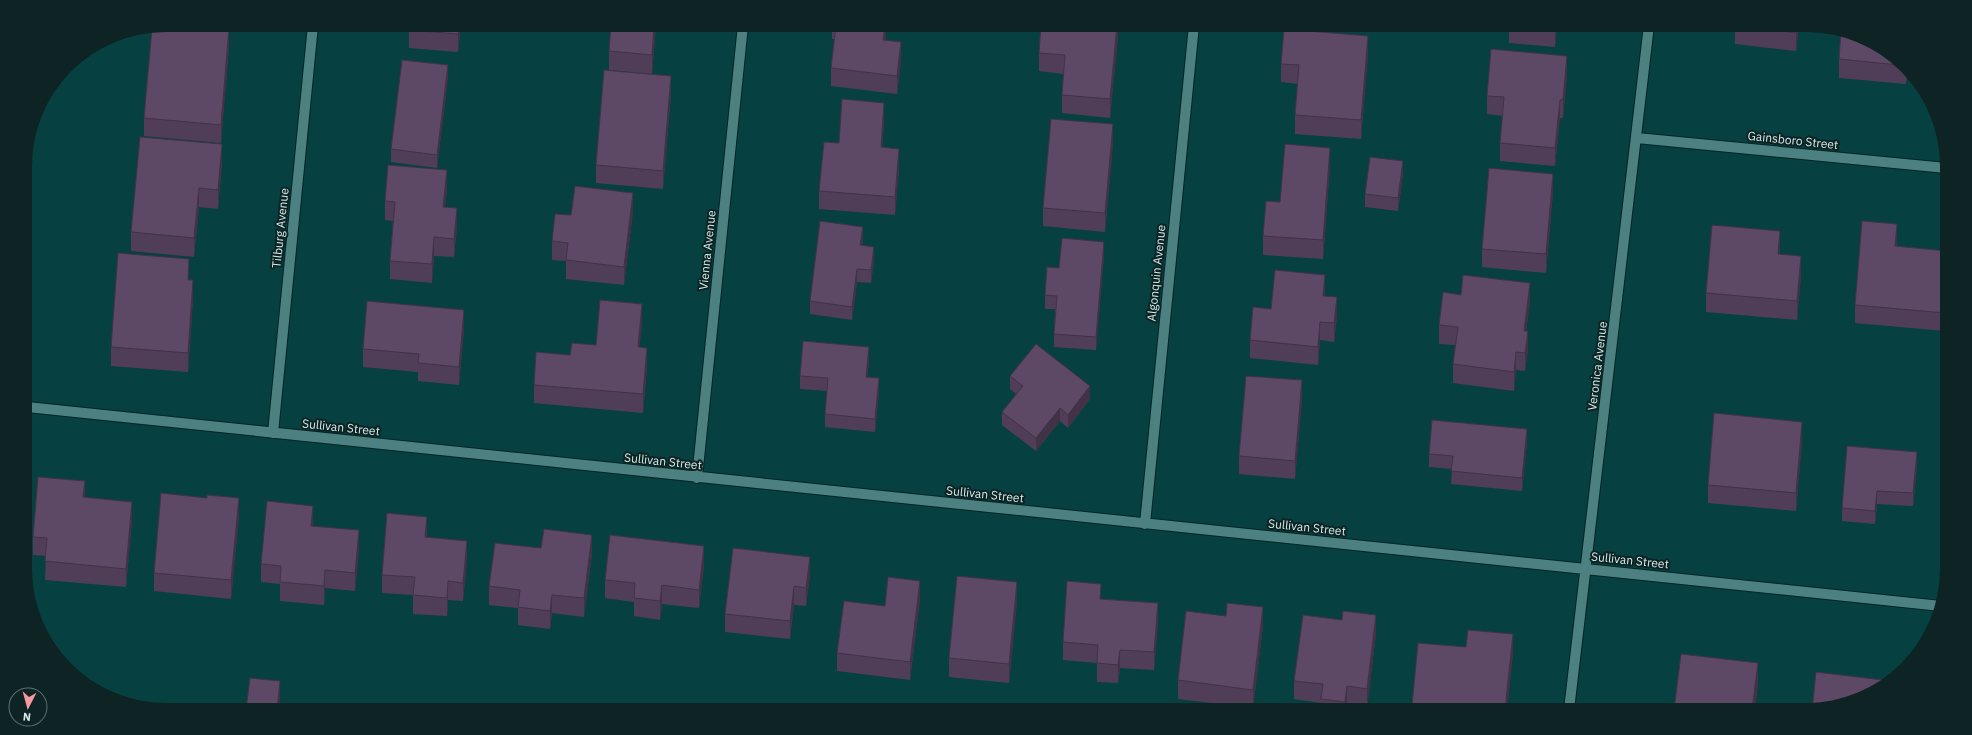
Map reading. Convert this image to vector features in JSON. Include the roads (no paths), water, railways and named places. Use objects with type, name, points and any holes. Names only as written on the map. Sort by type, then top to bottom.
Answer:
[{"type":"street","name":"Tilburg Avenue","points":[[273,433],[312,32]]},
{"type":"street","name":"Vienna Avenue","points":[[697,478],[742,32]]},
{"type":"street","name":"Algonquin Avenue","points":[[1145,524],[1193,32]]},
{"type":"street","name":"Veronica Avenue","points":[[1570,703],[1648,32]]},
{"type":"street","name":"Gainsboro Street","points":[[1637,138],[1940,167]]},
{"type":"street","name":"Sullivan Street","points":[[32,408],[697,478],[1935,605]]}]
